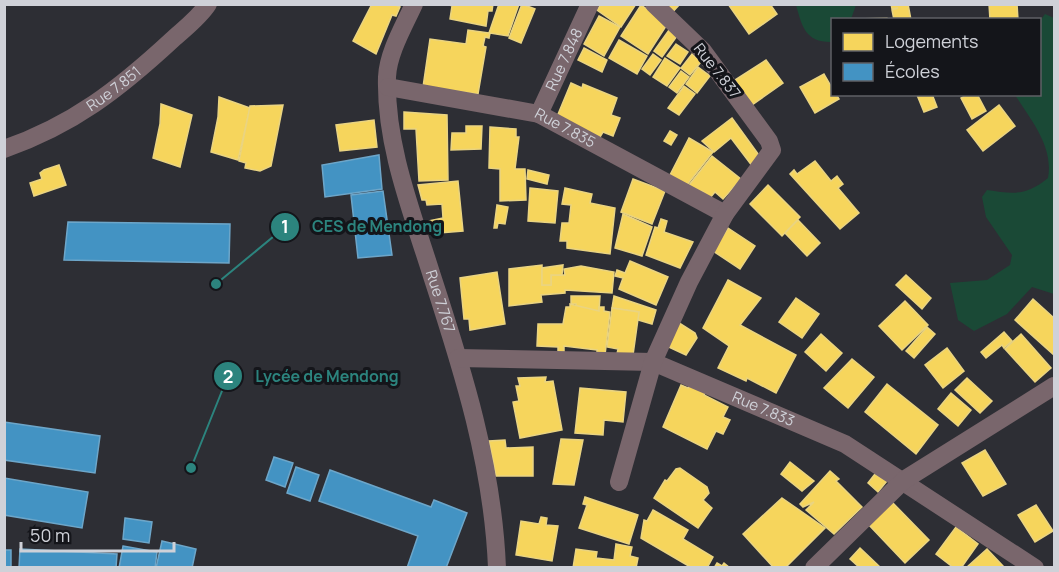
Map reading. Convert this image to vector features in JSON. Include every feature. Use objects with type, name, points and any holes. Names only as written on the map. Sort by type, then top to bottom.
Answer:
[{"type":"street","name":"Rue 7.851","points":[[4,149],[55,129],[90,108],[146,64],[208,4]]},
{"type":"street","name":"Rue 7.767","points":[[414,4],[400,33],[387,74],[393,139],[406,195],[458,358],[489,475],[497,567]]},
{"type":"street","name":"Rue 7.848","points":[[539,114],[590,4]]},
{"type":"street","name":"Rue 7.837","points":[[654,4],[704,51],[771,145],[772,150],[725,214]]},
{"type":"street","name":"Rue 7.835","points":[[388,87],[539,114],[725,214]]},
{"type":"street","points":[[619,482],[653,362],[689,282],[725,214]]},
{"type":"street","name":"Rue 7.833","points":[[458,358],[653,362],[845,444],[904,480],[1035,567]]},
{"type":"street","points":[[814,567],[904,480],[1054,386]]},
{"type":"green space","points":[[796,4],[856,5],[851,18],[831,18],[831,42],[815,39],[803,26]]},
{"type":"green space","points":[[1045,14],[1054,18],[1054,294],[1032,287],[1007,314],[974,331],[958,320],[950,283],[987,280],[1010,265],[1012,255],[986,217],[982,197],[987,190],[1012,193],[1026,191],[1048,178],[1048,155],[1040,134],[1016,96],[1041,96],[1041,20]]},
{"type":"building: Logements","points":[[372,4],[393,4],[400,7],[396,16],[392,15],[376,54],[353,41]]},
{"type":"building: Logements","points":[[448,4],[493,4],[492,11],[488,11],[486,26],[450,19],[452,6]]},
{"type":"building: Logements","points":[[499,4],[519,4],[508,36],[490,33],[489,38],[485,37],[483,46],[486,47],[478,94],[423,87],[430,39],[466,44],[468,30],[489,33]]},
{"type":"building: Logements","points":[[522,4],[535,9],[521,43],[509,38]]},
{"type":"building: Logements","points":[[601,4],[636,4],[621,27],[597,10]]},
{"type":"building: Logements","points":[[659,4],[680,4],[670,15]]},
{"type":"building: Logements","points":[[728,4],[770,4],[777,14],[749,34]]},
{"type":"building: Logements","points":[[891,4],[908,4],[911,18],[894,18],[892,10],[898,8],[892,9]]},
{"type":"building: Logements","points":[[989,4],[1017,4],[1018,18],[990,18]]},
{"type":"building: Logements","points":[[641,5],[668,23],[648,54],[621,36]]},
{"type":"building: Logements","points":[[599,16],[620,27],[604,56],[584,44]]},
{"type":"building: Logements","points":[[669,30],[677,36],[662,57],[654,51]]},
{"type":"building: Logements","points":[[619,40],[647,56],[637,74],[609,58]]},
{"type":"building: Logements","points":[[676,44],[688,52],[680,64],[667,56]]},
{"type":"building: Logements","points":[[584,48],[607,60],[602,72],[578,60]]},
{"type":"building: Logements","points":[[653,54],[661,60],[650,75],[642,69]]},
{"type":"building: Logements","points":[[692,54],[701,62],[690,75],[681,68]]},
{"type":"building: Logements","points":[[665,58],[680,68],[667,86],[653,77]]},
{"type":"building: Logements","points":[[766,60],[783,83],[752,105],[735,80]]},
{"type":"building: Logements","points":[[698,67],[710,76],[697,93],[686,84]]},
{"type":"building: Logements","points":[[681,71],[689,77],[677,93],[669,87]]},
{"type":"building: Logements","points":[[824,74],[831,86],[831,96],[837,96],[839,99],[815,113],[800,87]]},
{"type":"building: Logements","points":[[571,83],[582,88],[583,84],[617,98],[611,115],[620,118],[613,136],[603,132],[600,137],[556,119]]},
{"type":"building: Logements","points":[[684,86],[695,94],[679,115],[668,108]]},
{"type":"building: Logements","points":[[917,96],[933,96],[937,107],[924,112]]},
{"type":"building: Logements","points":[[978,96],[986,111],[972,119],[961,98]]},
{"type":"building: Logements","points":[[219,97],[250,108],[238,160],[211,152],[218,117]]},
{"type":"building: Logements","points":[[161,104],[192,115],[180,167],[153,158],[160,124]]},
{"type":"building: Logements","points":[[283,105],[271,166],[260,171],[245,168],[246,163],[239,161],[250,106]]},
{"type":"building: Logements","points":[[999,105],[1015,126],[983,151],[967,130]]},
{"type":"building: Logements","points":[[404,112],[447,115],[448,180],[419,181],[416,129],[404,129]]},
{"type":"building: Logements","points":[[732,118],[761,158],[753,167],[731,138],[714,152],[702,141]]},
{"type":"building: Logements","points":[[374,120],[377,147],[340,151],[336,125]]},
{"type":"building: Logements","points":[[466,126],[482,126],[481,149],[451,150],[452,133],[466,133]]},
{"type":"building: Logements","points":[[490,127],[516,129],[516,137],[519,137],[515,169],[525,169],[526,200],[500,201],[500,169],[489,168]]},
{"type":"building: Logements","points":[[670,131],[677,135],[671,145],[664,141]]},
{"type":"building: Logements","points":[[689,138],[713,152],[687,185],[670,175]]},
{"type":"building: Logements","points":[[712,156],[741,179],[723,199],[715,192],[710,198],[702,191],[699,194],[689,185]]},
{"type":"building: Logements","points":[[815,161],[831,181],[837,176],[843,184],[838,188],[859,213],[840,229],[790,174],[794,170],[797,174]]},
{"type":"building: Logements","points":[[59,165],[66,185],[34,196],[30,183],[42,179],[40,173],[44,170]]},
{"type":"building: Logements","points":[[528,170],[549,175],[547,184],[527,179]]},
{"type":"building: Logements","points":[[633,179],[665,191],[652,224],[621,212]]},
{"type":"building: Logements","points":[[458,181],[463,231],[427,234],[428,221],[443,218],[442,204],[427,205],[426,200],[422,200],[418,185]]},
{"type":"building: Logements","points":[[768,185],[800,217],[782,236],[750,204]]},
{"type":"building: Logements","points":[[530,188],[558,191],[555,223],[528,221]]},
{"type":"building: Logements","points":[[565,188],[592,194],[590,203],[615,208],[610,254],[567,248],[567,241],[560,241],[562,223],[569,223],[571,205],[562,204]]},
{"type":"building: Logements","points":[[497,205],[508,207],[505,224],[498,223],[497,228],[494,228]]},
{"type":"building: Logements","points":[[623,214],[652,227],[642,256],[615,248]]},
{"type":"building: Logements","points":[[661,219],[667,221],[664,232],[693,242],[680,268],[646,255],[655,227],[658,228]]},
{"type":"building: Logements","points":[[798,220],[820,243],[807,256],[785,233]]},
{"type":"building: Logements","points":[[728,228],[755,246],[740,269],[713,251]]},
{"type":"building: Logements","points":[[630,261],[668,277],[656,305],[619,289],[623,278],[615,276],[617,270],[625,273]]},
{"type":"building: Logements","points":[[542,265],[542,285],[551,285],[551,275],[565,275],[564,269],[581,266],[614,272],[612,293],[565,290],[565,293],[541,295],[542,302],[509,306],[509,269]]},
{"type":"building: Logements","points":[[563,265],[562,275],[551,275],[551,285],[542,285],[542,268]]},
{"type":"building: Logements","points":[[497,272],[505,324],[470,330],[469,319],[464,319],[460,278]]},
{"type":"building: Logements","points":[[906,275],[931,298],[922,309],[896,285]]},
{"type":"building: Logements","points":[[728,280],[761,298],[740,325],[796,355],[776,393],[747,378],[746,381],[718,368],[729,346],[703,328]]},
{"type":"building: Logements","points":[[571,296],[600,296],[599,311],[576,308],[576,304],[571,304]]},
{"type":"building: Logements","points":[[614,296],[656,310],[652,324],[638,320],[639,312],[612,308]]},
{"type":"building: Logements","points":[[796,298],[819,314],[802,338],[779,322]]},
{"type":"building: Logements","points":[[1033,299],[1054,318],[1054,355],[1015,320]]},
{"type":"building: Logements","points":[[905,301],[928,325],[902,350],[879,326]]},
{"type":"building: Logements","points":[[570,304],[599,311],[599,307],[604,307],[604,311],[610,312],[605,355],[597,355],[597,350],[564,346],[564,352],[558,352],[558,347],[537,346],[538,324],[563,324],[566,307],[570,307]]},
{"type":"building: Logements","points":[[612,308],[639,312],[633,355],[617,354],[618,349],[607,347]]},
{"type":"building: Logements","points":[[676,321],[695,333],[697,338],[686,355],[662,344]]},
{"type":"building: Logements","points":[[927,327],[935,334],[914,358],[906,351]]},
{"type":"building: Logements","points":[[1004,332],[1012,341],[1004,348],[1002,345],[986,358],[981,352]]},
{"type":"building: Logements","points":[[821,334],[842,353],[826,371],[805,352]]},
{"type":"building: Logements","points":[[1021,334],[1051,368],[1035,382],[1005,349]]},
{"type":"building: Logements","points":[[947,348],[964,371],[943,388],[925,365]]},
{"type":"building: Logements","points":[[852,359],[874,377],[848,408],[824,388]]},
{"type":"building: Logements","points":[[546,377],[545,382],[553,381],[562,430],[520,438],[513,402],[519,401],[516,386],[520,386],[518,378]]},
{"type":"building: Logements","points":[[694,378],[709,386],[704,395],[728,407],[723,417],[730,420],[723,434],[716,431],[707,449],[663,427],[681,385],[688,388]]},
{"type":"building: Logements","points":[[967,378],[992,401],[980,413],[955,390]]},
{"type":"building: Logements","points":[[887,384],[938,425],[916,454],[865,412]]},
{"type":"building: Logements","points":[[580,388],[626,392],[623,422],[604,420],[603,435],[575,433]]},
{"type":"building: Logements","points":[[951,393],[971,410],[958,426],[938,409]]},
{"type":"building: Logements","points":[[561,439],[583,440],[574,485],[553,484]]},
{"type":"building: Logements","points":[[505,440],[506,448],[533,447],[533,476],[496,476],[489,441]]},
{"type":"building: Logements","points":[[985,450],[1006,484],[983,496],[962,463]]},
{"type":"building: Logements","points":[[790,462],[814,481],[802,491],[781,474]]},
{"type":"building: Logements","points":[[680,468],[707,487],[709,493],[703,500],[712,508],[698,528],[654,498],[665,480],[667,481],[676,469]]},
{"type":"building: Logements","points":[[830,471],[839,479],[836,481],[862,507],[834,534],[806,510],[814,502],[803,507],[800,504]]},
{"type":"building: Logements","points":[[875,474],[887,481],[878,492],[868,483]]},
{"type":"building: Logements","points":[[585,497],[638,515],[629,544],[579,528],[587,505],[583,504]]},
{"type":"building: Logements","points":[[782,498],[825,528],[785,568],[774,568],[743,534]]},
{"type":"building: Logements","points":[[891,501],[929,540],[905,563],[868,524]]},
{"type":"building: Logements","points":[[1036,505],[1053,531],[1035,542],[1018,515]]},
{"type":"building: Logements","points":[[653,510],[688,530],[683,539],[713,557],[707,568],[692,568],[641,538],[644,520],[647,521]]},
{"type":"building: Logements","points":[[541,517],[547,518],[546,525],[558,526],[552,561],[516,555],[521,521],[539,524]]},
{"type":"building: Logements","points":[[956,527],[978,544],[961,568],[954,568],[936,554]]},
{"type":"building: Logements","points":[[616,544],[632,547],[630,556],[638,558],[636,568],[573,568],[576,549],[597,552],[596,558],[614,560]]},
{"type":"building: Logements","points":[[860,548],[881,568],[860,568],[850,559]]},
{"type":"building: Logements","points":[[987,549],[1004,567],[967,567]]},
{"type":"building: Logements","points":[[717,563],[722,566],[724,563],[730,568],[714,568]]},
{"type":"building: Écoles","points":[[379,155],[382,189],[325,197],[322,165]]},
{"type":"building: Écoles","points":[[383,191],[392,255],[358,258],[351,195]]},
{"type":"building: Écoles","points":[[68,222],[230,224],[229,263],[64,260]]},
{"type":"building: Écoles","points":[[4,422],[100,436],[95,473],[4,460]]},
{"type":"building: Écoles","points":[[274,457],[293,463],[285,487],[266,480]]},
{"type":"building: Écoles","points":[[296,467],[319,475],[310,501],[287,493]]},
{"type":"building: Écoles","points":[[330,470],[431,507],[434,500],[467,513],[446,568],[407,568],[418,536],[319,501]]},
{"type":"building: Écoles","points":[[4,478],[88,492],[82,528],[4,515]]},
{"type":"building: Écoles","points":[[125,518],[152,522],[149,543],[123,539]]},
{"type":"building: Écoles","points":[[162,541],[196,549],[192,568],[156,568]]},
{"type":"building: Écoles","points":[[123,546],[157,552],[155,568],[119,568]]},
{"type":"building: Écoles","points":[[20,549],[117,554],[116,568],[19,568]]},
{"type":"building: Écoles","points":[[4,550],[11,550],[11,568],[4,568]]},
{"type":"place","name":"CES de Mendong","points":[[216,284]]},
{"type":"place","name":"Lycée de Mendong","points":[[191,468]]}]
